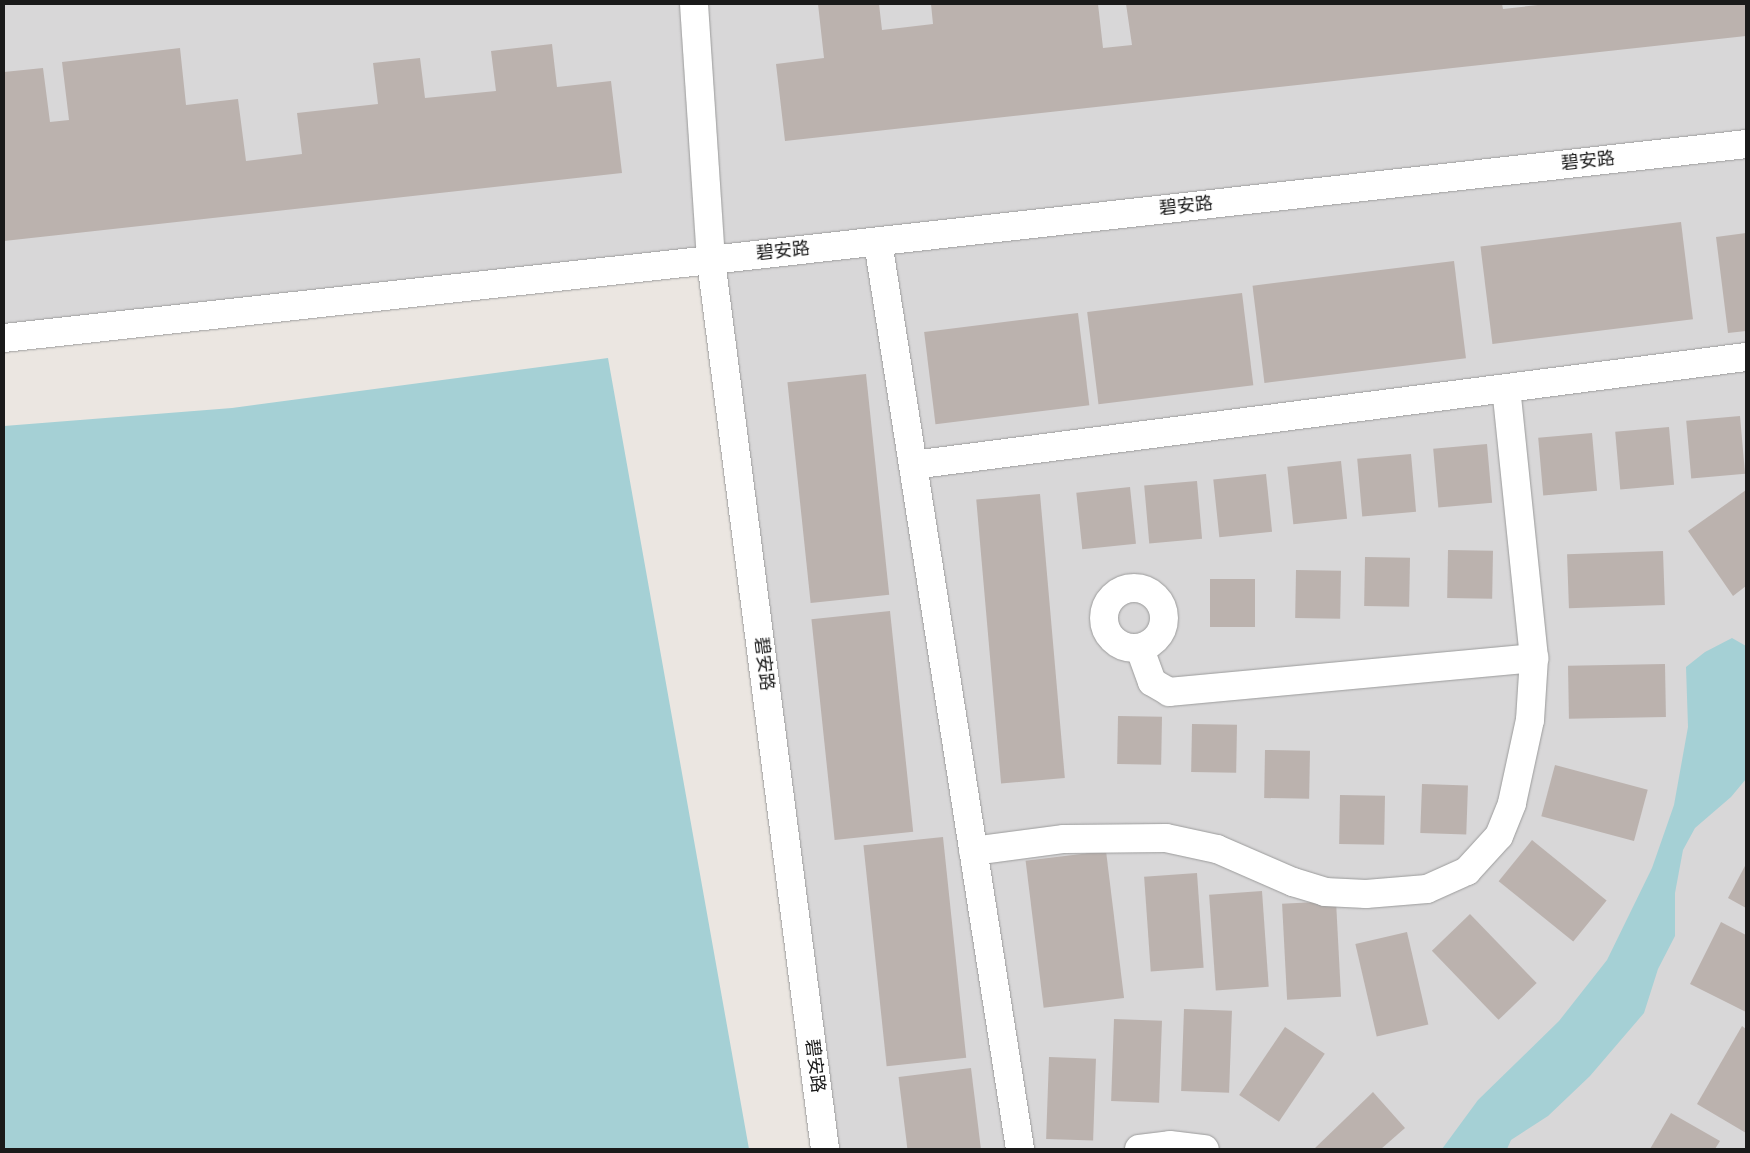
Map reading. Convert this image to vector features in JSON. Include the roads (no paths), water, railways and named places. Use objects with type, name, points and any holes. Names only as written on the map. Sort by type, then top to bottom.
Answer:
[{"type":"street","points":[[4,338],[711,260],[694,4]]},
{"type":"street","name":"碧安路","points":[[825,1149],[711,260],[1746,144]]},
{"type":"street","points":[[878,242],[1020,1149]]},
{"type":"street","points":[[913,465],[1746,357]]},
{"type":"street","points":[[973,851],[1064,839],[1166,838],[1217,849],[1325,892],[1366,894],[1427,889],[1467,871],[1499,836],[1512,803],[1530,720],[1534,658],[1506,388]]},
{"type":"street","points":[[1140,649],[1152,682],[1169,692],[1534,658]]},
{"type":"street","points":[[1138,1149],[1170,1145],[1205,1149]]},
{"type":"water","points":[[608,358],[749,1149],[4,1149],[4,426],[232,408]]},
{"type":"water","points":[[1732,638],[1746,646],[1746,779],[1731,797],[1695,828],[1683,850],[1675,893],[1675,936],[1658,969],[1644,1013],[1590,1076],[1548,1116],[1511,1140],[1507,1149],[1442,1149],[1478,1100],[1559,1021],[1607,960],[1652,868],[1674,805],[1688,727],[1686,667],[1705,652]]}]
